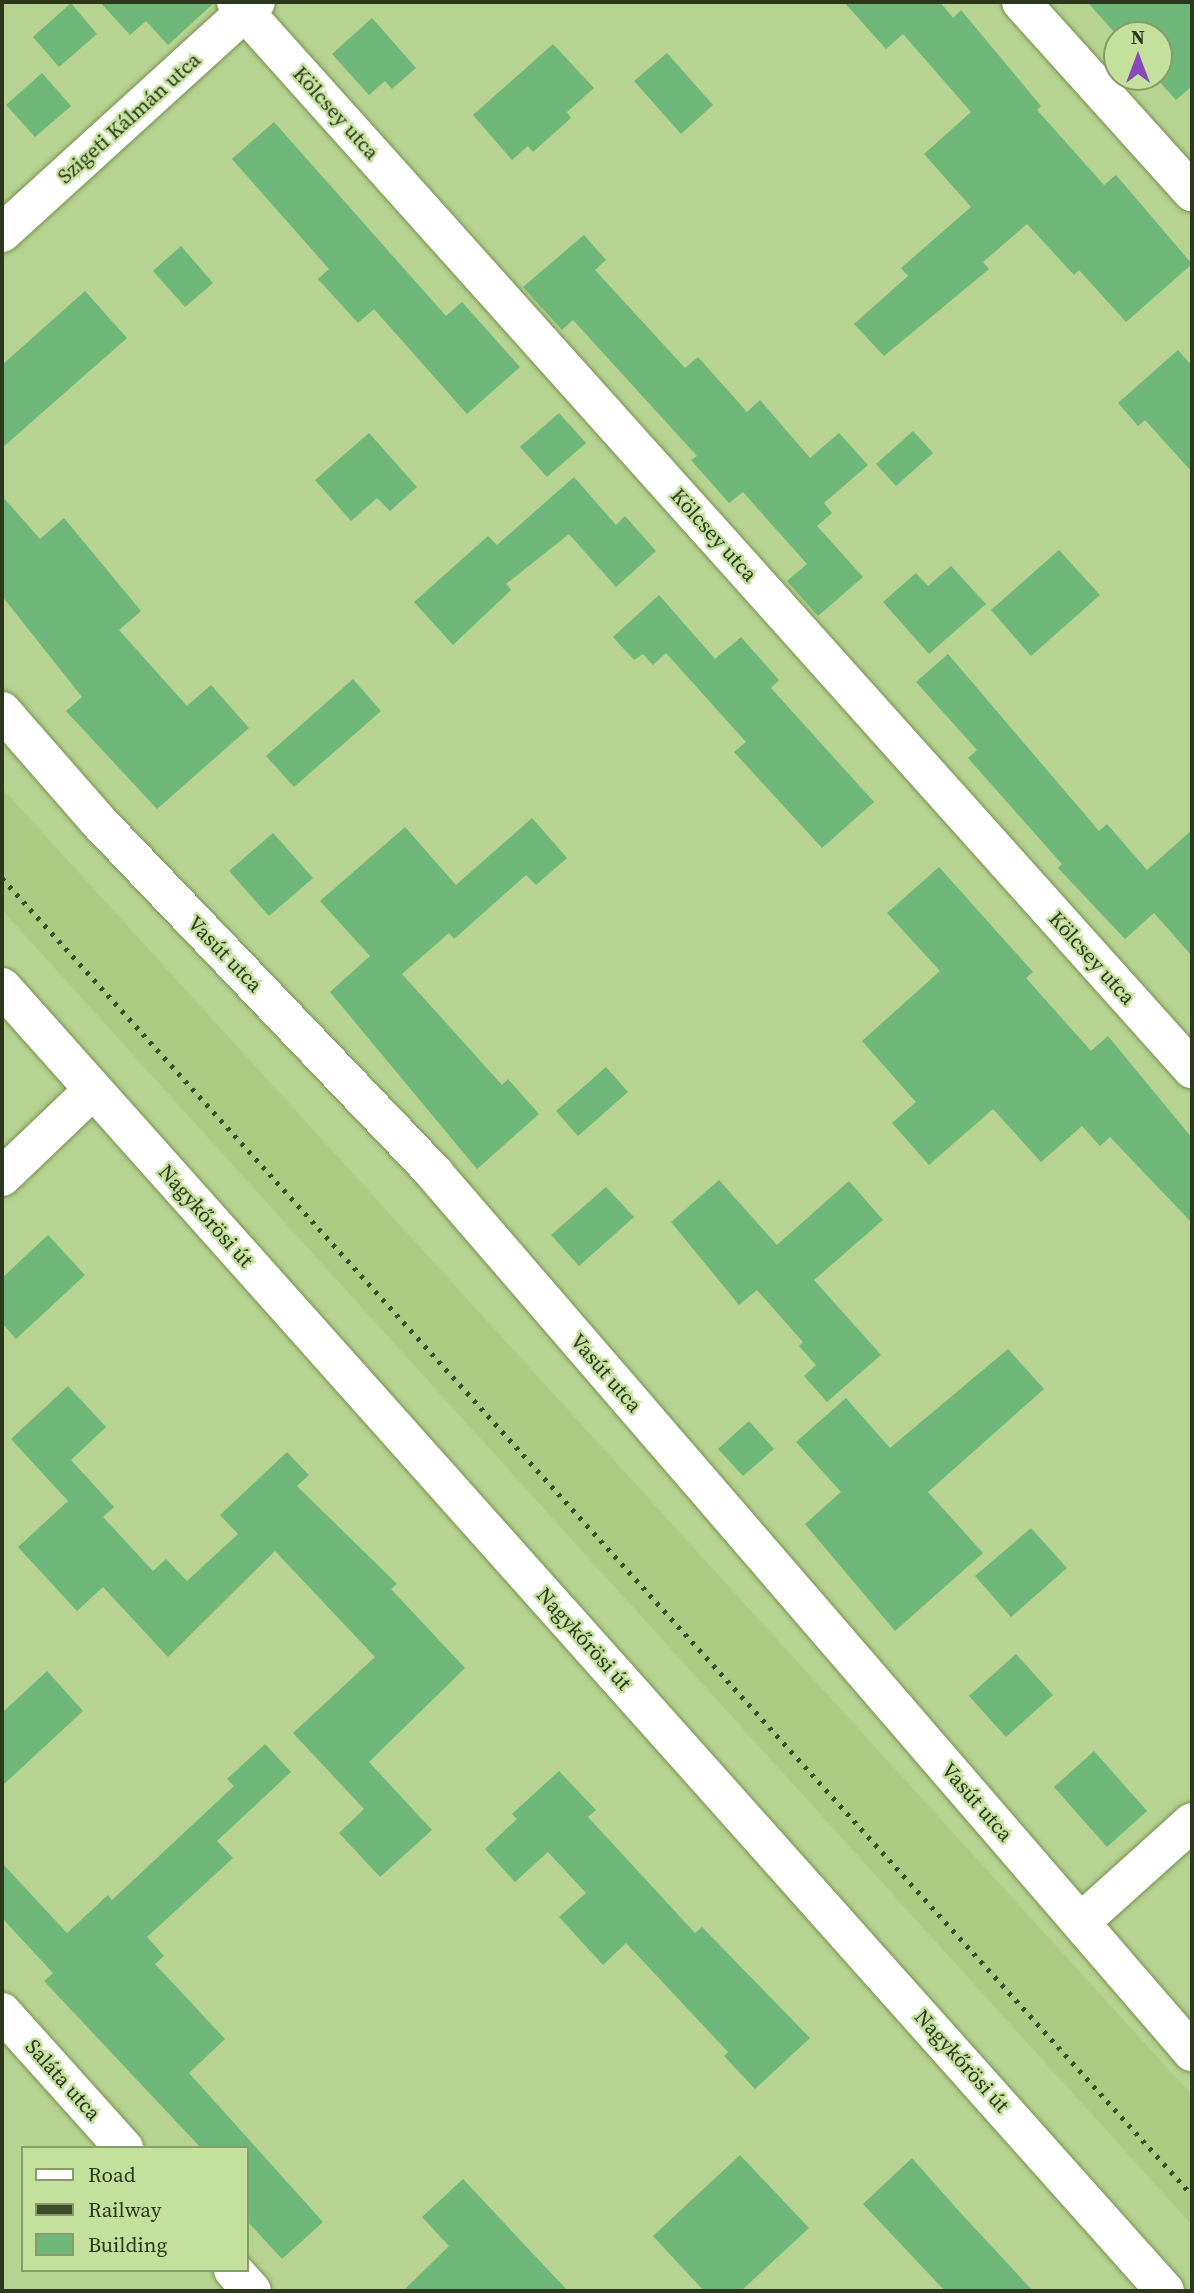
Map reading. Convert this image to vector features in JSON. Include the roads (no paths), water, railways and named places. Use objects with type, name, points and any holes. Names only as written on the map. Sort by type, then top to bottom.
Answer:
[{"type":"street","points":[[1021,2],[1192,192]]},
{"type":"street","name":"Szigeti Kálmán utca","points":[[2,233],[246,5]]},
{"type":"street","name":"Kölcsey utca","points":[[246,5],[1192,1069]]},
{"type":"street","name":"Vasút utca","points":[[2,711],[98,821],[434,1173],[1192,2052]]},
{"type":"street","name":"Nagykőrösi út","points":[[2,987],[1165,2291]]},
{"type":"street","points":[[2,1177],[93,1090]]},
{"type":"street","points":[[1081,1922],[1192,1822]]},
{"type":"street","name":"Saláta utca","points":[[2,2012],[122,2146]]},
{"type":"street","points":[[235,2272],[252,2291]]},
{"type":"railway","points":[[2,878],[1192,2195]]}]
